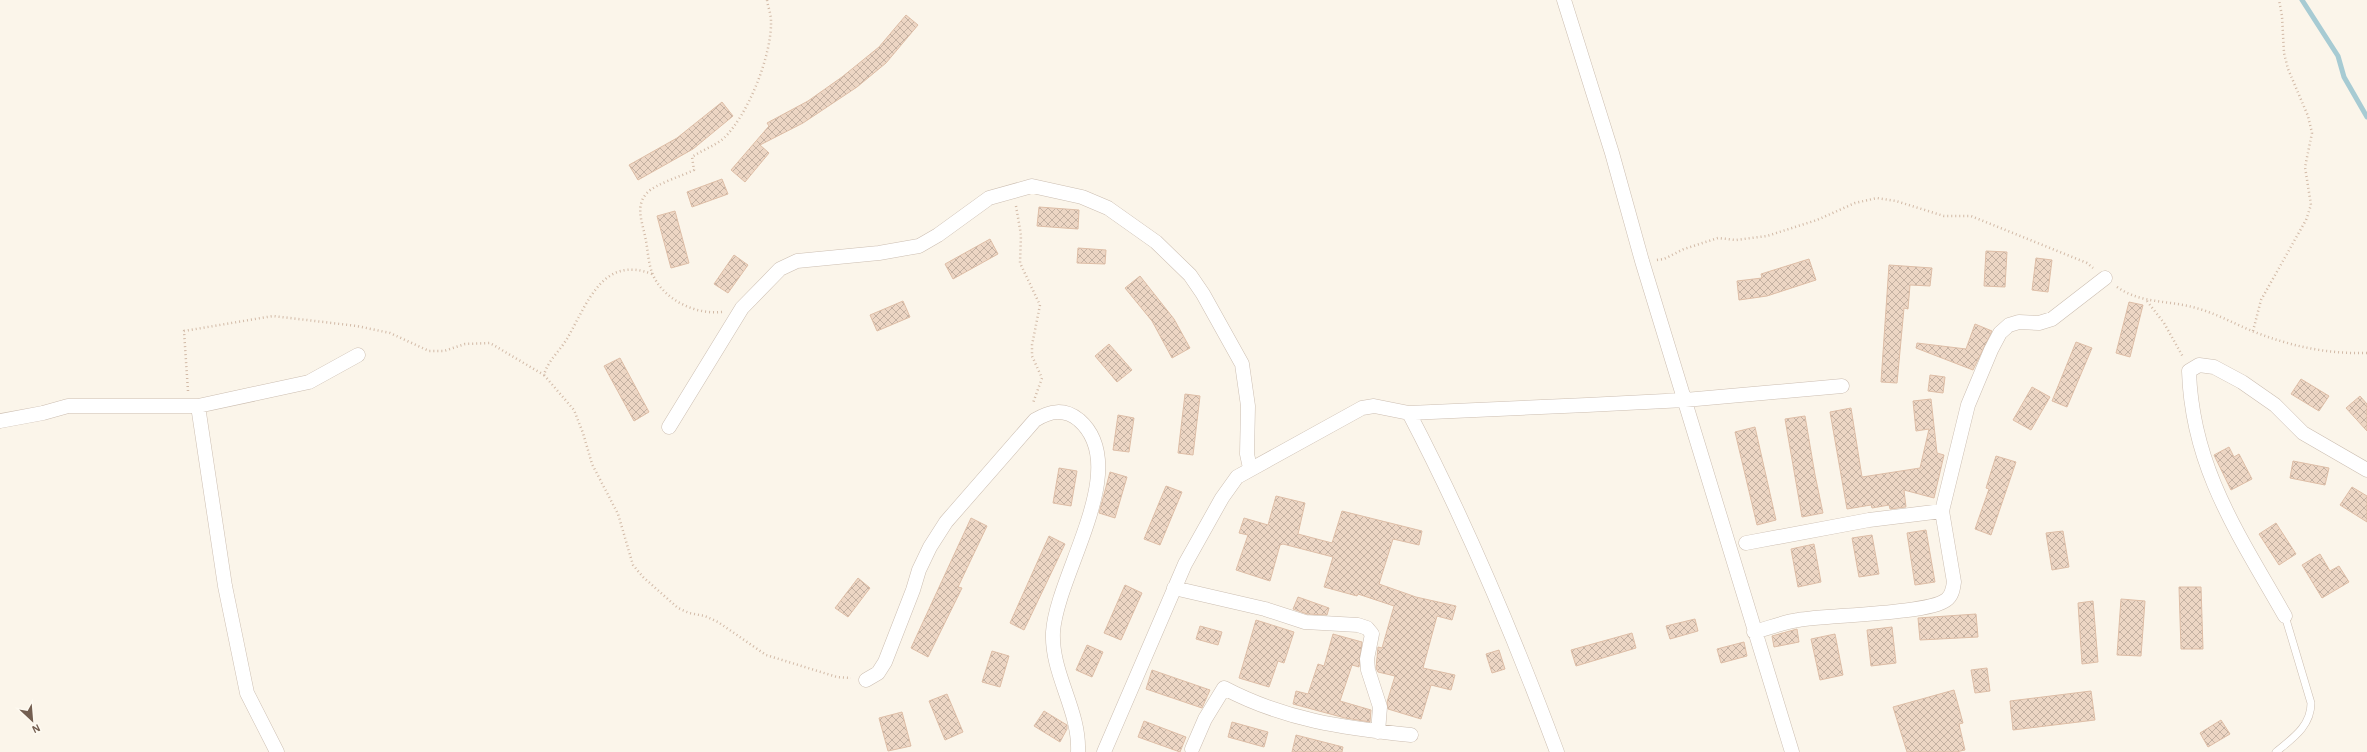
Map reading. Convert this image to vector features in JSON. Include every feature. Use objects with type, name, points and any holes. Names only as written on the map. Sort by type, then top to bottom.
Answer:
[{"type":"street","points":[[1564,0],[1612,153],[1642,261],[1754,632],[1792,752]]},
{"type":"street","points":[[669,427],[742,308],[780,269],[797,261],[879,253],[919,246],[938,235],[989,198],[1032,186],[1054,189],[1082,197],[1108,208],[1156,242],[1190,275],[1203,294],[1242,364],[1248,406],[1246,454],[1250,468]]},
{"type":"street","points":[[1754,632],[1796,620],[1836,615],[1882,613],[1934,606],[1945,601],[1952,592],[1954,582],[1942,511],[1968,405],[1991,350],[2000,332],[2009,325],[2019,322],[2039,323],[2052,320],[2105,278]]},
{"type":"street","points":[[0,421],[44,413],[68,406],[198,406],[309,382],[358,355]]},
{"type":"street","points":[[2285,616],[2230,522],[2215,489],[2194,422],[2189,371],[2199,364],[2214,367],[2242,382],[2276,406],[2303,433],[2367,470]]},
{"type":"street","points":[[1104,752],[1174,588],[1222,498],[1237,477],[1250,468],[1362,408],[1374,406],[1409,413],[1685,400],[1842,386]]},
{"type":"street","points":[[198,406],[225,586],[247,693],[277,752]]},
{"type":"street","points":[[866,680],[878,673],[885,662],[913,590],[919,570],[942,528],[968,495],[1035,420],[1049,412],[1064,413],[1076,418],[1093,436],[1097,447],[1098,481],[1094,500],[1067,574],[1053,630],[1053,644],[1056,659],[1079,734],[1078,752]]},
{"type":"street","points":[[1409,413],[1441,476],[1540,706],[1557,752]]},
{"type":"street","points":[[1746,543],[1869,520],[1942,511]]},
{"type":"street","points":[[1174,588],[1265,609],[1305,622],[1358,625],[1367,628],[1372,634],[1368,659],[1368,670],[1380,707],[1378,732]]},
{"type":"street","points":[[1192,749],[1205,719],[1224,688],[1258,705],[1292,717],[1378,732],[1411,735]]},
{"type":"lane","points":[[2276,752],[2297,735],[2311,714],[2311,703],[2285,616]]},
{"type":"path","points":[[742,308],[716,313],[697,310],[666,294],[652,274],[639,216],[640,204],[647,192],[694,170],[692,157],[722,140],[739,120],[758,83],[768,46],[771,21],[767,0]]},
{"type":"path","points":[[2252,331],[2261,300],[2306,220],[2311,205],[2305,167],[2312,133],[2308,116],[2288,69],[2284,53],[2282,16],[2279,0]]},
{"type":"path","points":[[1010,191],[1020,222],[1020,263],[1040,305],[1032,345],[1032,356],[1042,378],[1033,401],[1035,420]]},
{"type":"path","points":[[1642,261],[1664,260],[1684,249],[1718,238],[1736,240],[1767,236],[1817,220],[1855,203],[1877,198],[1896,201],[1944,216],[1971,216],[2087,263],[2124,291],[2147,301],[2194,307],[2216,314],[2252,331],[2326,353],[2367,353]]},
{"type":"path","points":[[544,375],[546,366],[558,354],[583,308],[606,278],[618,270],[633,268],[652,274]]},
{"type":"path","points":[[2147,301],[2164,323],[2178,346],[2189,371]]},
{"type":"path","points":[[198,406],[188,396],[184,331],[273,316],[357,326],[390,333],[430,352],[444,351],[465,344],[490,343],[544,375],[574,410],[583,433],[592,464],[618,514],[633,565],[643,577],[678,608],[689,613],[705,616],[718,622],[766,655],[836,677],[866,680]]},
{"type":"building","points":[[906,15],[918,25],[886,63],[857,87],[803,123],[760,145],[769,153],[745,182],[731,170],[769,126],[767,123],[808,101],[842,77],[879,47]]},
{"type":"building","points":[[722,102],[733,116],[693,149],[638,180],[629,165],[677,138]]},
{"type":"building","points":[[722,179],[728,194],[692,207],[687,192]]},
{"type":"building","points":[[1039,207],[1079,210],[1078,229],[1037,226]]},
{"type":"building","points":[[675,211],[689,263],[671,268],[657,216]]},
{"type":"building","points":[[990,239],[998,254],[953,279],[945,264]]},
{"type":"building","points":[[1078,248],[1106,250],[1105,264],[1077,263]]},
{"type":"building","points":[[1986,251],[2007,252],[2005,287],[1984,286]]},
{"type":"building","points":[[734,255],[748,265],[728,293],[714,284]]},
{"type":"building","points":[[2036,258],[2052,260],[2048,292],[2032,290]]},
{"type":"building","points":[[1809,259],[1816,280],[1767,296],[1739,300],[1737,281],[1762,278],[1761,274]]},
{"type":"building","points":[[1889,265],[1932,268],[1930,286],[1910,285],[1908,309],[1904,308],[1897,383],[1881,382]]},
{"type":"building","points":[[1140,276],[1174,319],[1190,348],[1172,358],[1152,321],[1125,288]]},
{"type":"building","points":[[903,301],[910,317],[877,331],[870,315]]},
{"type":"building","points":[[2129,302],[2143,305],[2130,357],[2116,353]]},
{"type":"building","points":[[1975,324],[1992,331],[1973,370],[1916,348],[1917,343],[1966,349]]},
{"type":"building","points":[[2076,342],[2092,348],[2067,407],[2052,401]]},
{"type":"building","points":[[1109,344],[1132,370],[1117,382],[1095,356]]},
{"type":"building","points":[[620,358],[649,412],[634,421],[604,366]]},
{"type":"building","points":[[1930,375],[1945,377],[1943,393],[1928,391]]},
{"type":"building","points":[[2301,379],[2329,396],[2319,411],[2291,394]]},
{"type":"building","points":[[2032,387],[2050,397],[2031,430],[2013,420]]},
{"type":"building","points":[[1185,394],[1200,396],[1193,455],[1178,453]]},
{"type":"building","points":[[2360,396],[2367,404],[2367,431],[2346,408]]},
{"type":"building","points":[[1931,399],[1937,453],[1944,455],[1934,498],[1904,490],[1906,507],[1890,509],[1889,505],[1872,508],[1871,505],[1847,509],[1830,412],[1851,408],[1862,477],[1920,468],[1929,429],[1916,431],[1913,401]]},
{"type":"building","points":[[1118,415],[1134,418],[1129,452],[1113,450]]},
{"type":"building","points":[[1805,416],[1823,513],[1802,517],[1785,419]]},
{"type":"building","points":[[1755,427],[1776,520],[1757,525],[1735,432]]},
{"type":"building","points":[[2229,447],[2234,457],[2239,454],[2252,479],[2231,490],[2214,455]]},
{"type":"building","points":[[1996,456],[2016,462],[1991,535],[1975,529],[1989,489],[1986,488]]},
{"type":"building","points":[[2293,461],[2329,468],[2325,485],[2290,478]]},
{"type":"building","points":[[1059,468],[1077,471],[1071,506],[1053,503]]},
{"type":"building","points":[[1110,472],[1127,477],[1115,518],[1099,513]]},
{"type":"building","points":[[1166,486],[1182,492],[1160,545],[1144,539]]},
{"type":"building","points":[[2352,487],[2367,496],[2367,522],[2340,505]]},
{"type":"building","points":[[1276,496],[1305,503],[1298,534],[1332,543],[1342,511],[1422,531],[1419,545],[1393,539],[1379,584],[1416,597],[1456,606],[1452,620],[1437,616],[1423,668],[1455,675],[1451,690],[1431,685],[1421,719],[1388,709],[1387,702],[1395,676],[1378,672],[1376,668],[1378,647],[1382,648],[1394,606],[1358,594],[1357,596],[1324,587],[1333,557],[1283,544],[1280,545],[1270,581],[1236,570],[1248,535],[1239,533],[1244,518],[1268,525]]},
{"type":"building","points":[[971,518],[987,526],[958,587],[962,588],[928,657],[911,648]]},
{"type":"building","points":[[2276,523],[2296,554],[2279,565],[2259,534]]},
{"type":"building","points":[[1926,530],[1935,582],[1915,585],[1907,533]]},
{"type":"building","points":[[2063,531],[2069,567],[2052,570],[2046,533]]},
{"type":"building","points":[[1872,535],[1879,574],[1859,577],[1852,538]]},
{"type":"building","points":[[1049,536],[1065,544],[1024,630],[1010,623]]},
{"type":"building","points":[[1814,544],[1821,582],[1798,587],[1791,549]]},
{"type":"building","points":[[2320,554],[2330,571],[2339,566],[2349,582],[2322,598],[2302,565]]},
{"type":"building","points":[[858,578],[870,588],[848,617],[835,608]]},
{"type":"building","points":[[1125,585],[1142,593],[1121,640],[1104,633]]},
{"type":"building","points":[[2179,587],[2201,587],[2203,649],[2181,649]]},
{"type":"building","points":[[1298,597],[1329,608],[1327,615],[1307,614],[1293,609]]},
{"type":"building","points":[[2121,599],[2145,601],[2141,656],[2117,655]]},
{"type":"building","points":[[2093,601],[2098,662],[2082,664],[2078,603]]},
{"type":"building","points":[[1976,614],[1978,637],[1920,640],[1918,618]]},
{"type":"building","points":[[1695,619],[1698,631],[1670,639],[1666,626]]},
{"type":"building","points":[[1256,620],[1294,632],[1284,663],[1278,661],[1269,687],[1239,678]]},
{"type":"building","points":[[1200,626],[1222,632],[1218,645],[1196,639]]},
{"type":"building","points":[[1892,627],[1896,663],[1871,666],[1867,630]]},
{"type":"building","points":[[1797,629],[1799,642],[1774,647],[1772,636]]},
{"type":"building","points":[[1632,633],[1636,648],[1576,666],[1571,650]]},
{"type":"building","points":[[1333,634],[1362,642],[1359,667],[1352,665],[1340,701],[1371,710],[1370,722],[1345,718],[1293,704],[1296,691],[1308,694],[1318,664],[1324,666]]},
{"type":"building","points":[[1835,634],[1843,675],[1820,680],[1811,639]]},
{"type":"building","points":[[1744,642],[1747,656],[1721,663],[1717,649]]},
{"type":"building","points":[[1087,645],[1103,652],[1092,677],[1076,670]]},
{"type":"building","points":[[1499,650],[1505,669],[1492,673],[1486,654]]},
{"type":"building","points":[[992,651],[1009,656],[1000,687],[982,682]]},
{"type":"building","points":[[1987,668],[1990,691],[1975,693],[1971,670]]},
{"type":"building","points":[[1152,670],[1210,690],[1202,708],[1146,689]]},
{"type":"building","points":[[1954,690],[1963,723],[1959,724],[1965,750],[1956,752],[1907,752],[1893,707]]},
{"type":"building","points":[[2091,691],[2095,720],[2013,730],[2010,701]]},
{"type":"building","points":[[947,694],[963,732],[945,740],[929,701]]},
{"type":"building","points":[[1044,711],[1067,725],[1067,729],[1060,742],[1034,726]]},
{"type":"building","points":[[902,712],[911,746],[888,751],[879,718]]},
{"type":"building","points":[[2221,720],[2230,734],[2208,747],[2200,733]]},
{"type":"building","points":[[1144,721],[1186,737],[1180,752],[1138,737]]},
{"type":"building","points":[[1232,722],[1268,732],[1264,747],[1228,737]]},
{"type":"building","points":[[1296,735],[1343,747],[1342,752],[1292,752]]},
{"type":"waterway","points":[[2302,0],[2338,56],[2344,77],[2367,117]]}]
